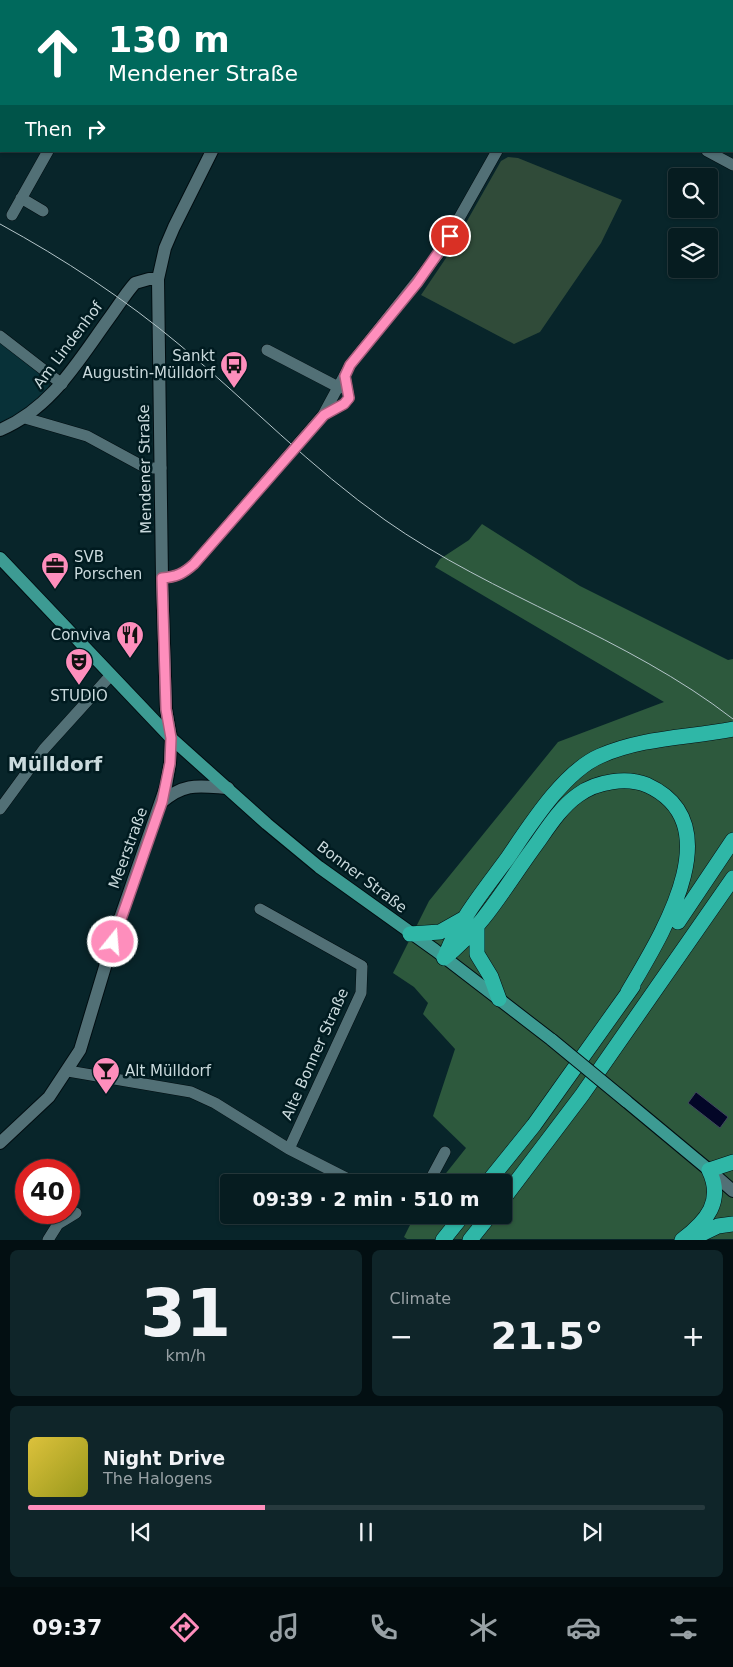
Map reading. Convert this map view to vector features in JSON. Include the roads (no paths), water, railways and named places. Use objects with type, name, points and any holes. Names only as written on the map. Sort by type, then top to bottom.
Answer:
[{"type":"highway","points":[[444,958],[457,948],[471,921],[555,793],[598,756],[634,743],[733,729]]},
{"type":"highway","points":[[410,934],[440,932],[471,921],[558,814],[579,794],[606,783],[636,781],[662,791],[678,806],[688,824],[692,852],[689,878],[678,906],[628,992]]},
{"type":"highway","points":[[494,1174],[534,1124],[672,932],[733,840]]},
{"type":"highway","points":[[512,1187],[582,1095],[733,878]]},
{"type":"highway","points":[[471,921],[478,954],[491,977],[499,999]]},
{"type":"highway","points":[[682,1240],[700,1225],[715,1200],[716,1183],[709,1170],[733,1162]]},
{"type":"highway","points":[[443,1240],[456,1224]]},
{"type":"highway","points":[[470,1240],[483,1224]]},
{"type":"highway","points":[[690,1240],[718,1226],[733,1224]]},
{"type":"main road","name":"Bonner Straße","points":[[0,558],[171,738],[319,867],[552,1040],[709,1170]]},
{"type":"street","points":[[12,215],[47,152]]},
{"type":"street","name":"Mendener Straße","points":[[171,738],[166,709],[162,578],[158,280],[174,226],[211,152]]},
{"type":"street","points":[[162,578],[174,578],[184,573],[194,564],[324,415],[340,388],[350,365],[440,252],[496,152]]},
{"type":"street","points":[[709,152],[733,165]]},
{"type":"street","points":[[21,198],[43,211]]},
{"type":"street","name":"Am Lindenhof","points":[[0,430],[25,418],[44,403],[62,384],[135,284],[149,279],[158,280]]},
{"type":"street","points":[[0,336],[62,384]]},
{"type":"street","points":[[267,350],[340,388]]},
{"type":"street","points":[[324,415],[344,404],[349,398],[345,376]]},
{"type":"street","points":[[25,418],[87,436],[146,468],[161,468]]},
{"type":"street","points":[[0,809],[44,749],[111,675]]},
{"type":"street","name":"Meerstraße","points":[[0,1143],[49,1097],[68,1071],[80,1050],[92,1018],[117,927],[162,802],[170,763],[171,738]]},
{"type":"street","points":[[162,802],[183,787],[228,788]]},
{"type":"street","name":"Alte Bonner Straße","points":[[260,909],[362,966],[361,994],[289,1149]]},
{"type":"street","points":[[68,1071],[192,1092],[215,1103],[289,1149],[338,1174]]},
{"type":"street","points":[[433,1174],[445,1152]]},
{"type":"street","name":"Bonner Straße","points":[[709,1170],[733,1191]]},
{"type":"street","points":[[48,1240],[58,1224]]},
{"type":"tram line","points":[[0,224],[71,266],[138,312],[181,346],[331,479],[385,520],[470,572],[649,664],[692,690],[733,719]]},
{"type":"place","name":"Sankt Augustin-Mülldorf","points":[[234,389]]},
{"type":"place","name":"SVB Porschen","points":[[55,590]]},
{"type":"place","name":"Conviva","points":[[130,659]]},
{"type":"place","name":"STUDIO","points":[[79,686]]},
{"type":"place","name":"Alt Mülldorf","points":[[106,1095]]},
{"type":"district","name":"Mülldorf","points":[[55,764]]}]
